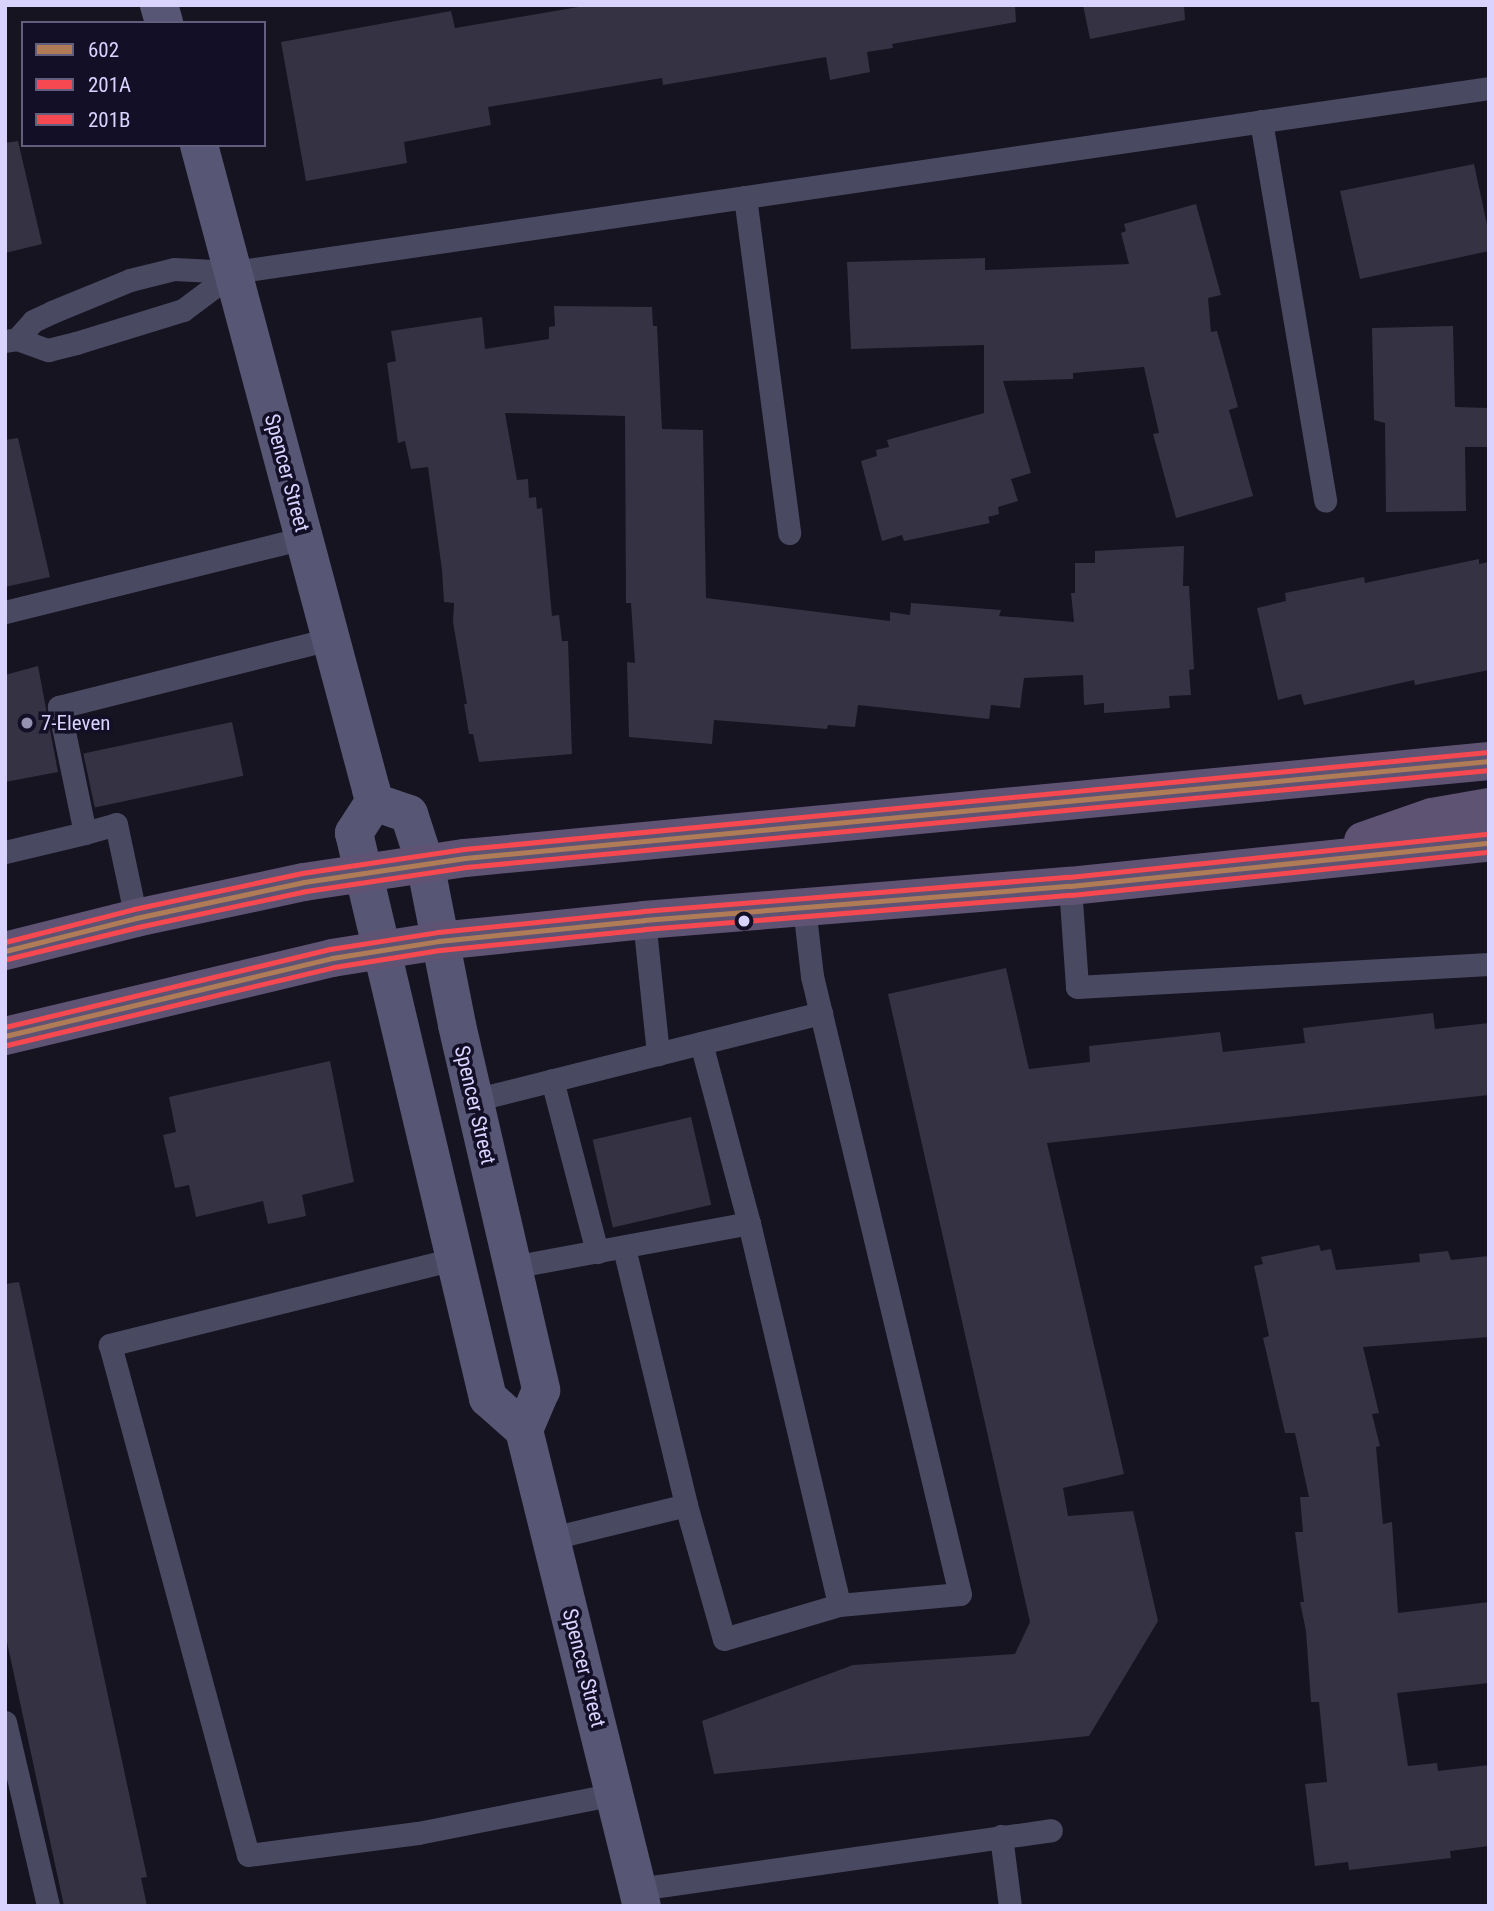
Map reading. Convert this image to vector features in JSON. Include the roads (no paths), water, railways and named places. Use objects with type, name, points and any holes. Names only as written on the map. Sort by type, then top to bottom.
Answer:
[{"type":"main road","points":[[5,951],[136,918],[365,872],[425,863],[549,848],[1489,761]]},
{"type":"main road","points":[[1316,860],[1432,817],[1489,807]]},
{"type":"main road","points":[[5,1036],[332,958],[439,942],[644,920],[1070,886],[1489,843]]},
{"type":"street","name":"Spencer Street","points":[[200,147],[374,802],[409,814],[425,863],[439,942],[541,1390],[524,1430],[640,1897]]},
{"type":"street","points":[[374,802],[354,833],[454,1259],[488,1398],[524,1430]]},
{"type":"lane","points":[[11,340],[33,321],[85,298],[130,280],[174,269],[234,272],[1489,88]]},
{"type":"lane","points":[[1261,121],[1325,501]]},
{"type":"lane","points":[[745,197],[789,533]]},
{"type":"lane","points":[[11,340],[48,350],[183,310],[234,272]]},
{"type":"lane","points":[[85,298],[99,335]]},
{"type":"lane","points":[[5,612],[304,538]]},
{"type":"lane","points":[[85,833],[59,707],[330,639]]},
{"type":"lane","points":[[5,852],[116,824],[136,918]]},
{"type":"lane","points":[[1070,886],[1077,987],[1489,964]]},
{"type":"lane","points":[[624,1248],[686,1505],[724,1639],[839,1605],[960,1594],[812,975],[804,907]]},
{"type":"lane","points":[[644,920],[658,1054]]},
{"type":"lane","points":[[474,1100],[821,1013]]},
{"type":"lane","points":[[701,1043],[750,1223],[839,1605]]},
{"type":"lane","points":[[552,1080],[597,1252]]},
{"type":"lane","points":[[512,1267],[750,1223]]},
{"type":"lane","points":[[454,1259],[110,1345],[248,1855],[418,1832],[615,1794]]},
{"type":"lane","points":[[552,1538],[686,1505]]},
{"type":"lane","points":[[5,1722],[48,1906]]},
{"type":"lane","points":[[640,1897],[1001,1836],[1051,1830]]},
{"type":"lane","points":[[1001,1836],[1010,1906]]},
{"type":"place","name":"7-Eleven","points":[[27,723]]}]
